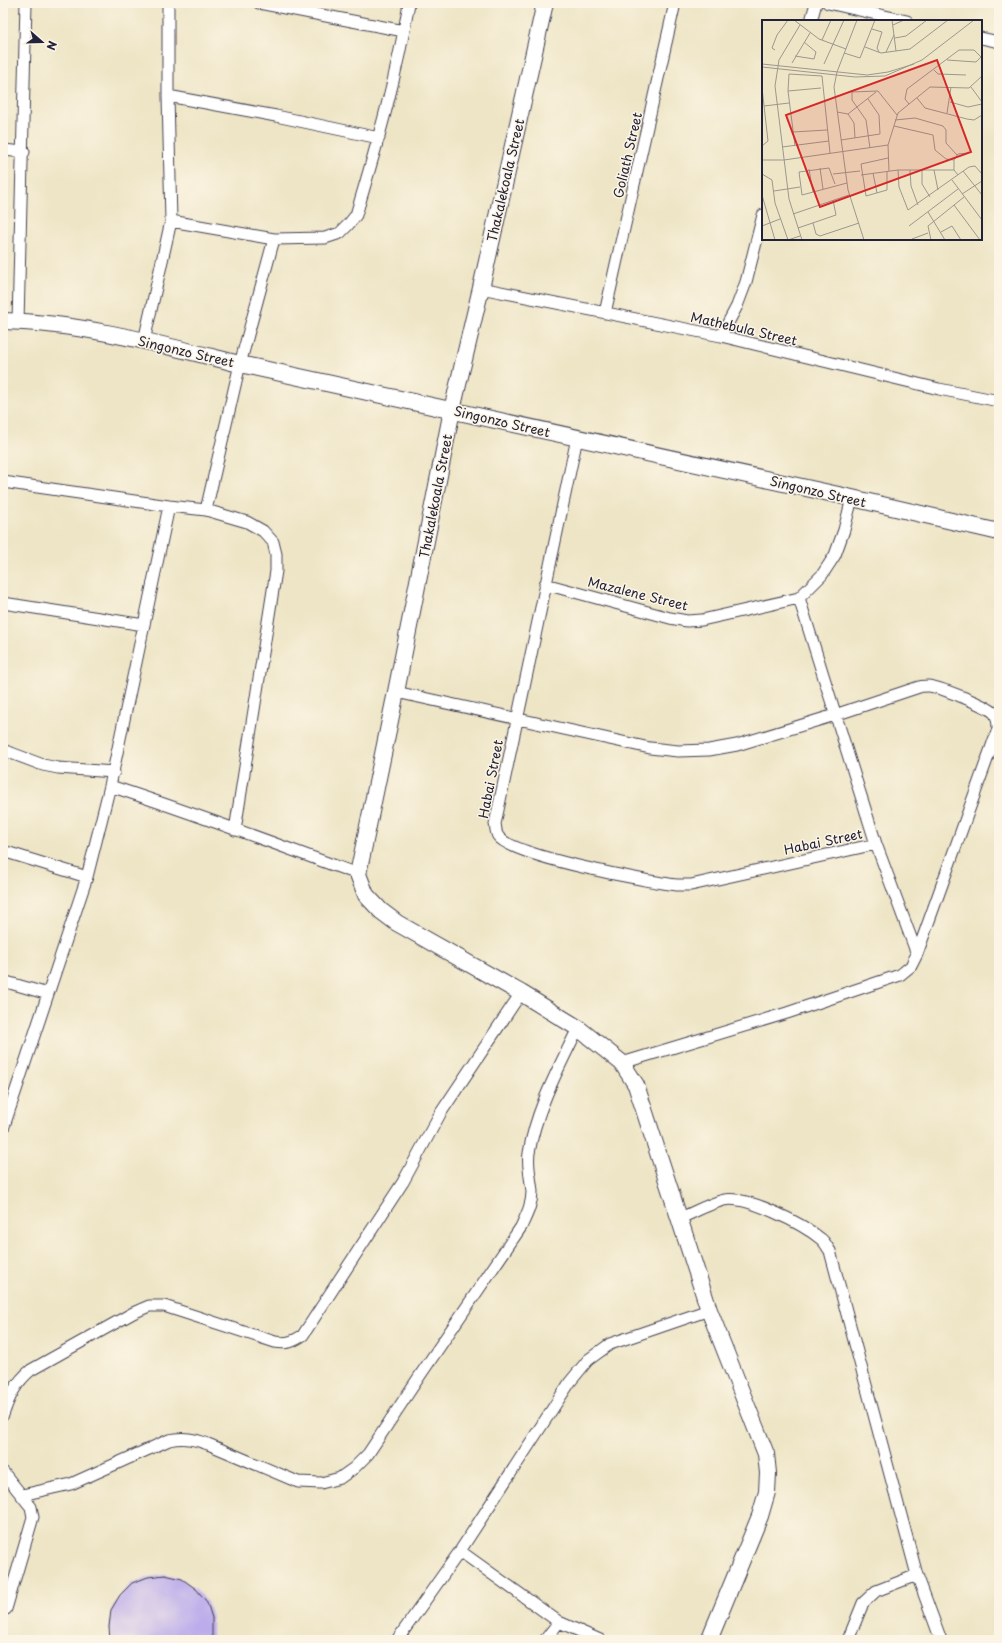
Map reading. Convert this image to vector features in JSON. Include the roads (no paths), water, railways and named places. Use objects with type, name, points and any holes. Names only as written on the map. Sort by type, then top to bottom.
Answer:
[{"type":"street","points":[[11,322],[24,152],[26,3]]},
{"type":"street","points":[[144,341],[171,221],[168,96],[168,3]]},
{"type":"street","points":[[259,3],[404,31]]},
{"type":"street","points":[[171,221],[274,239],[325,238],[340,233],[356,215],[379,138],[409,3]]},
{"type":"street","name":"Thakalekoala Street","points":[[358,874],[452,410],[545,3]]},
{"type":"street","name":"Goliath Street","points":[[606,314],[675,3]]},
{"type":"street","points":[[811,20],[816,3]]},
{"type":"street","points":[[828,3],[903,20]]},
{"type":"street","points":[[982,38],[999,42]]},
{"type":"street","points":[[168,96],[276,116],[379,138]]},
{"type":"street","points":[[3,150],[24,152]]},
{"type":"street","points":[[721,336],[737,306],[746,282],[762,219]]},
{"type":"street","points":[[206,510],[240,364],[274,239]]},
{"type":"street","name":"Mathebula Street","points":[[481,288],[721,336],[940,389],[999,401]]},
{"type":"street","name":"Singonzo Street","points":[[11,322],[73,327],[144,341],[240,364],[852,498],[999,532]]},
{"type":"street","name":"Habai Street","points":[[577,438],[516,719],[495,824],[497,836],[507,844],[520,850],[563,863],[677,885],[691,884],[876,844]]},
{"type":"street","points":[[3,482],[206,510],[247,522],[263,531],[272,542],[276,554],[276,571],[235,830]]},
{"type":"street","points":[[852,498],[844,530],[835,555],[822,575],[799,598],[876,844],[917,954]]},
{"type":"street","points":[[3,1129],[6,1111],[48,994],[87,877],[114,772],[169,506]]},
{"type":"street","name":"Mazalene Street","points":[[545,584],[670,618],[687,621],[702,620],[799,598]]},
{"type":"street","points":[[3,603],[144,625]]},
{"type":"street","points":[[396,692],[650,748],[678,751],[709,750],[737,745],[835,715],[918,687],[928,686],[984,706],[995,713],[998,720],[998,729],[917,954],[911,966],[900,975],[787,1013],[622,1063]]},
{"type":"street","points":[[3,750],[43,765],[58,768],[114,772]]},
{"type":"street","points":[[110,786],[187,811],[235,830],[358,874],[366,895],[381,911],[397,923],[521,993],[578,1028],[622,1063],[636,1085],[678,1219],[709,1310],[766,1454],[768,1474],[767,1492],[760,1516],[709,1640]]},
{"type":"street","points":[[3,850],[87,877]]},
{"type":"street","points":[[3,981],[48,994]]},
{"type":"street","points":[[3,1415],[15,1387],[31,1370],[133,1313],[149,1306],[164,1306],[275,1342],[288,1344],[302,1335],[403,1182],[440,1114],[521,993]]},
{"type":"street","points":[[22,1495],[71,1484],[169,1440],[182,1438],[208,1444],[298,1482],[321,1483],[340,1478],[354,1468],[368,1454],[521,1227],[529,1210],[532,1193],[529,1177],[529,1154],[536,1124],[546,1095],[578,1028]]},
{"type":"street","points":[[678,1219],[724,1200],[739,1199],[757,1204],[811,1231],[822,1240],[830,1251],[917,1575],[941,1640]]},
{"type":"street","points":[[397,1640],[460,1551],[570,1382],[588,1360],[610,1344],[709,1310]]},
{"type":"street","points":[[3,1472],[31,1507],[33,1517],[6,1609]]},
{"type":"street","points":[[460,1551],[559,1622],[600,1640]]},
{"type":"street","points":[[848,1640],[863,1603],[876,1591],[917,1575]]},
{"type":"street","points":[[545,1640],[559,1622]]}]
